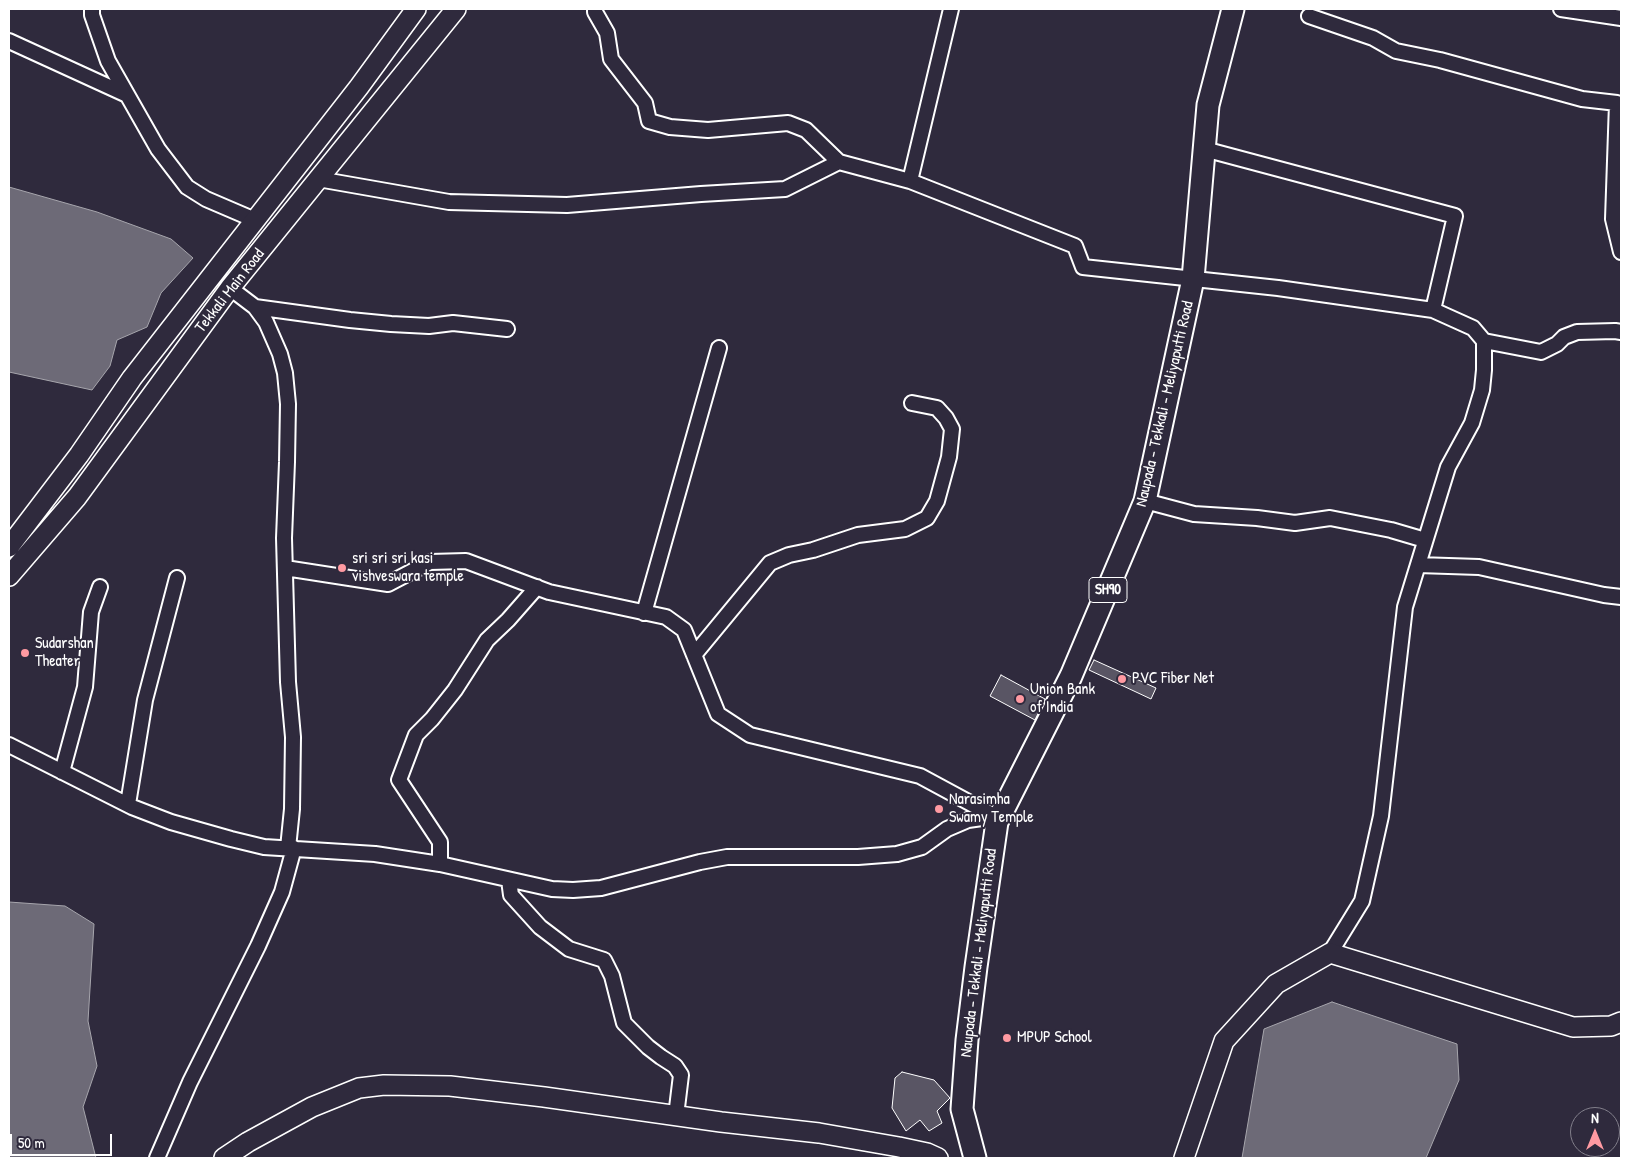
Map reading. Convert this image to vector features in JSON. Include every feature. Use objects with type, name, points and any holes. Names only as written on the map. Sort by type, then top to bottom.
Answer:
[{"type":"main road","name":"Tekkali Main Road","points":[[9,547],[79,455],[132,378],[359,87],[416,9]]},
{"type":"main road","name":"Tekkali Main Road","points":[[9,576],[77,497],[230,288],[456,9]]},
{"type":"main road","name":"Naupada - Tekkali - Meliyaputti Road","points":[[975,1158],[962,1109],[967,1040],[996,822],[1071,676],[1145,500],[1193,279],[1208,105],[1233,9]]},
{"type":"main road","points":[[1184,1158],[1224,1042],[1276,984],[1330,953],[1573,1027],[1611,1026],[1621,1022]]},
{"type":"main road","points":[[224,1158],[248,1142],[312,1107],[359,1088],[384,1084],[423,1084],[459,1087],[819,1133],[927,1153],[938,1158]]},
{"type":"street","points":[[92,9],[92,15],[108,61],[158,149],[187,187],[206,199],[255,220]]},
{"type":"street","points":[[595,9],[607,33],[611,59],[645,103],[649,121],[670,127],[708,130],[788,123],[806,130],[839,162],[910,181],[1075,246],[1082,267],[1278,288],[1433,310],[1473,328],[1484,341],[1541,352],[1558,344],[1564,337],[1577,332],[1621,332]]},
{"type":"street","points":[[910,181],[951,9]]},
{"type":"street","points":[[1561,9],[1621,18]]},
{"type":"street","points":[[1309,16],[1373,38],[1396,51],[1440,60],[1582,99],[1619,99],[1613,219],[1621,252]]},
{"type":"street","points":[[9,41],[127,95]]},
{"type":"street","points":[[1204,149],[1455,216],[1433,310]]},
{"type":"street","points":[[318,179],[449,202],[567,204],[785,189],[839,162]]},
{"type":"street","points":[[157,1158],[190,1082],[282,892],[291,848],[293,737],[288,682],[284,538],[288,404],[285,373],[280,354],[266,322],[255,307],[230,288]]},
{"type":"street","points":[[255,307],[391,324],[429,326],[453,323],[507,329]]},
{"type":"street","points":[[1330,953],[1362,901],[1381,816],[1405,607],[1448,466],[1472,423],[1482,390],[1484,341]]},
{"type":"street","points":[[644,613],[719,348]]},
{"type":"street","points":[[694,656],[770,563],[789,554],[813,550],[858,535],[905,528],[927,518],[936,500],[949,457],[952,429],[946,418],[937,408],[912,404]]},
{"type":"street","points":[[1145,500],[1194,514],[1257,518],[1295,523],[1330,518],[1391,530],[1425,540]]},
{"type":"street","points":[[285,568],[388,584],[430,562],[466,561],[549,592],[666,617],[684,630],[718,714],[750,734],[920,776],[999,818]]},
{"type":"street","points":[[1418,566],[1480,567],[1604,595],[1621,597]]},
{"type":"street","points":[[128,804],[145,700],[177,578]]},
{"type":"street","points":[[62,772],[85,687],[91,612],[100,587]]},
{"type":"street","points":[[440,864],[440,842],[400,780],[416,734],[432,719],[455,690],[487,640],[508,620],[537,587]]},
{"type":"street","points":[[9,746],[128,804],[171,822],[231,839],[264,847],[375,854],[440,864],[552,889],[601,888],[700,862],[727,857],[858,857],[897,854],[922,847],[947,829],[968,820],[999,818]]},
{"type":"street","points":[[509,880],[511,895],[540,927],[569,949],[604,960],[612,976],[624,1023],[648,1047],[674,1066],[681,1075],[676,1116]]},
{"type":"shaded area","points":[[9,187],[97,212],[171,239],[193,258],[161,293],[147,327],[117,340],[110,366],[92,390],[9,372]]},
{"type":"shaded area","points":[[9,902],[65,906],[94,924],[88,1021],[97,1066],[83,1107],[96,1158],[9,1158]]},
{"type":"shaded area","points":[[1332,1002],[1457,1044],[1459,1080],[1426,1158],[1242,1158],[1264,1029]]},
{"type":"building","name":"PVC Fiber Net","points":[[1094,660],[1156,688],[1151,699],[1089,670]]},
{"type":"building","name":"Union Bank of India","points":[[1001,675],[1045,699],[1035,720],[990,696]]},
{"type":"building","points":[[902,1072],[934,1080],[950,1098],[937,1111],[942,1123],[929,1131],[920,1120],[906,1131],[892,1108],[895,1078]]},
{"type":"place","name":"sri sri sri kasi vishveswara temple","points":[[342,568]]},
{"type":"place","name":"Sudarshan Theater","points":[[25,653]]},
{"type":"place","name":"PVC Fiber Net","points":[[1122,679]]},
{"type":"place","name":"Union Bank of India","points":[[1020,699]]},
{"type":"place","name":"Narasimha Swamy Temple","points":[[939,809]]},
{"type":"place","name":"MPUP School","points":[[1007,1038]]}]
